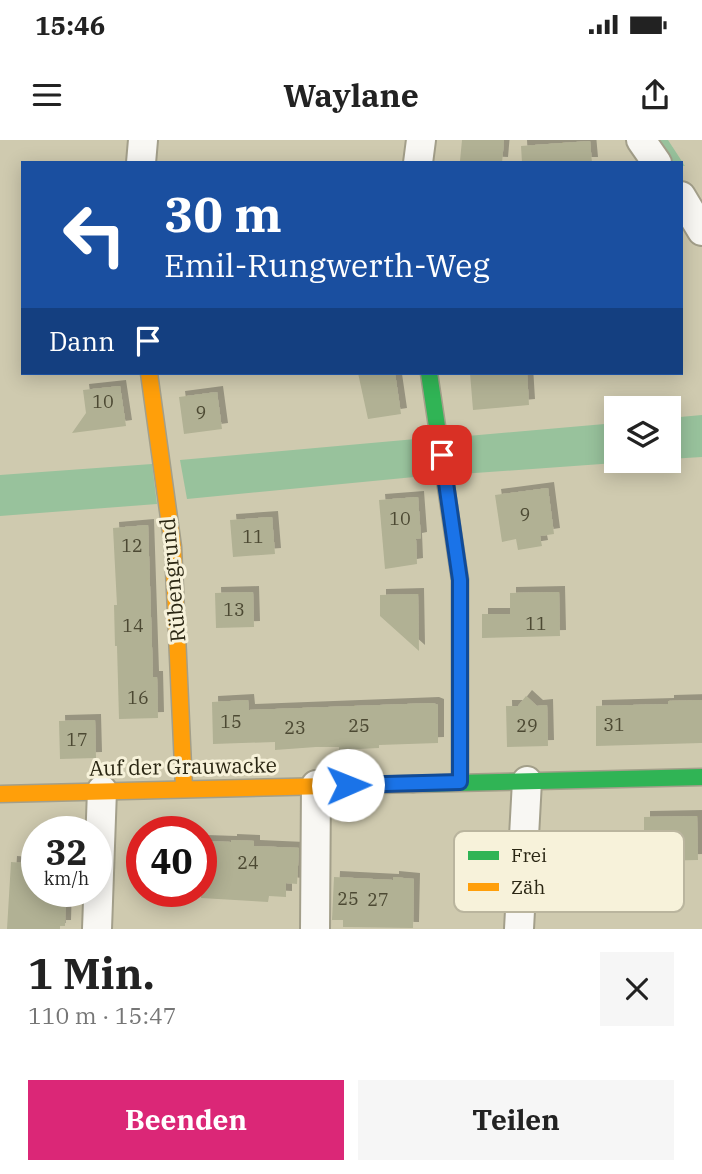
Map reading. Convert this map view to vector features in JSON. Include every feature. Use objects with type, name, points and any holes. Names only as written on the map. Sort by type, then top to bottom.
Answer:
[{"type":"street","points":[[141,161],[143,140]]},
{"type":"street","points":[[418,161],[421,140]]},
{"type":"street","points":[[641,140],[656,161]]},
{"type":"street","points":[[683,199],[702,230]]},
{"type":"street","name":"Rübengrund","points":[[149,375],[176,591],[184,788]]},
{"type":"street","points":[[429,375],[460,580],[460,782]]},
{"type":"street","name":"Auf der Grauwacke","points":[[0,794],[702,777]]},
{"type":"street","points":[[524,831],[527,781]]},
{"type":"street","points":[[315,929],[316,785]]},
{"type":"street","points":[[97,929],[102,790]]},
{"type":"green space","points":[[657,140],[668,140],[682,161],[670,161]]},
{"type":"green space","points":[[702,415],[702,457],[681,458],[681,417]]},
{"type":"green space","points":[[604,424],[604,464],[461,474],[456,437]]},
{"type":"green space","points":[[427,438],[435,475],[187,499],[180,460]]},
{"type":"green space","points":[[152,464],[157,504],[0,516],[0,475]]},
{"type":"building","points":[[462,140],[504,140],[502,161],[460,161]]},
{"type":"building","points":[[590,141],[592,161],[522,161],[521,146]]},
{"type":"building","points":[[358,375],[395,375],[401,414],[368,419]]},
{"type":"building","points":[[470,375],[527,375],[529,405],[473,410]]},
{"type":"building","points":[[120,386],[126,426],[72,433],[86,413],[83,390]]},
{"type":"building","points":[[217,392],[222,429],[184,434],[179,397]]},
{"type":"building","points":[[548,488],[554,534],[540,536],[542,546],[518,550],[516,539],[502,542],[495,495]]},
{"type":"building","points":[[418,497],[421,538],[416,539],[417,564],[385,569],[379,500]]},
{"type":"building","points":[[272,517],[275,554],[233,557],[230,520]]},
{"type":"building","points":[[148,525],[153,677],[157,677],[158,718],[119,719],[113,528]]},
{"type":"building","points":[[253,592],[254,627],[216,628],[215,593]]},
{"type":"building","points":[[559,592],[560,636],[482,638],[482,614],[510,614],[510,593]]},
{"type":"building","points":[[418,594],[419,651],[380,616],[380,595]]},
{"type":"building","points":[[526,696],[537,706],[547,705],[548,746],[507,747],[506,706],[518,706]]},
{"type":"building","points":[[248,700],[249,710],[433,703],[438,705],[438,743],[379,745],[379,748],[339,750],[339,747],[316,747],[275,750],[275,742],[213,744],[212,702]]},
{"type":"building","points":[[702,700],[702,743],[596,746],[596,706]]},
{"type":"building","points":[[95,720],[96,758],[60,759],[59,721]]},
{"type":"building","points":[[697,816],[698,860],[684,860],[684,831],[644,831],[644,817]]},
{"type":"building","points":[[254,841],[254,846],[299,848],[297,884],[286,883],[286,897],[269,896],[268,902],[217,899],[217,842]]},
{"type":"building","points":[[11,862],[21,863],[21,907],[66,907],[65,926],[60,926],[60,929],[7,929]]},
{"type":"building","points":[[334,877],[414,879],[413,928],[343,927],[343,920],[332,920]]},
{"type":"traffic: fast","points":[[429,375],[460,580],[460,782]]},
{"type":"traffic: fast","points":[[413,784],[702,777]]},
{"type":"traffic: slow","points":[[149,375],[173,547],[184,788]]},
{"type":"traffic: slow","points":[[0,794],[413,784]]},
{"type":"route","points":[[348,785],[460,782],[460,580],[442,455]]}]
